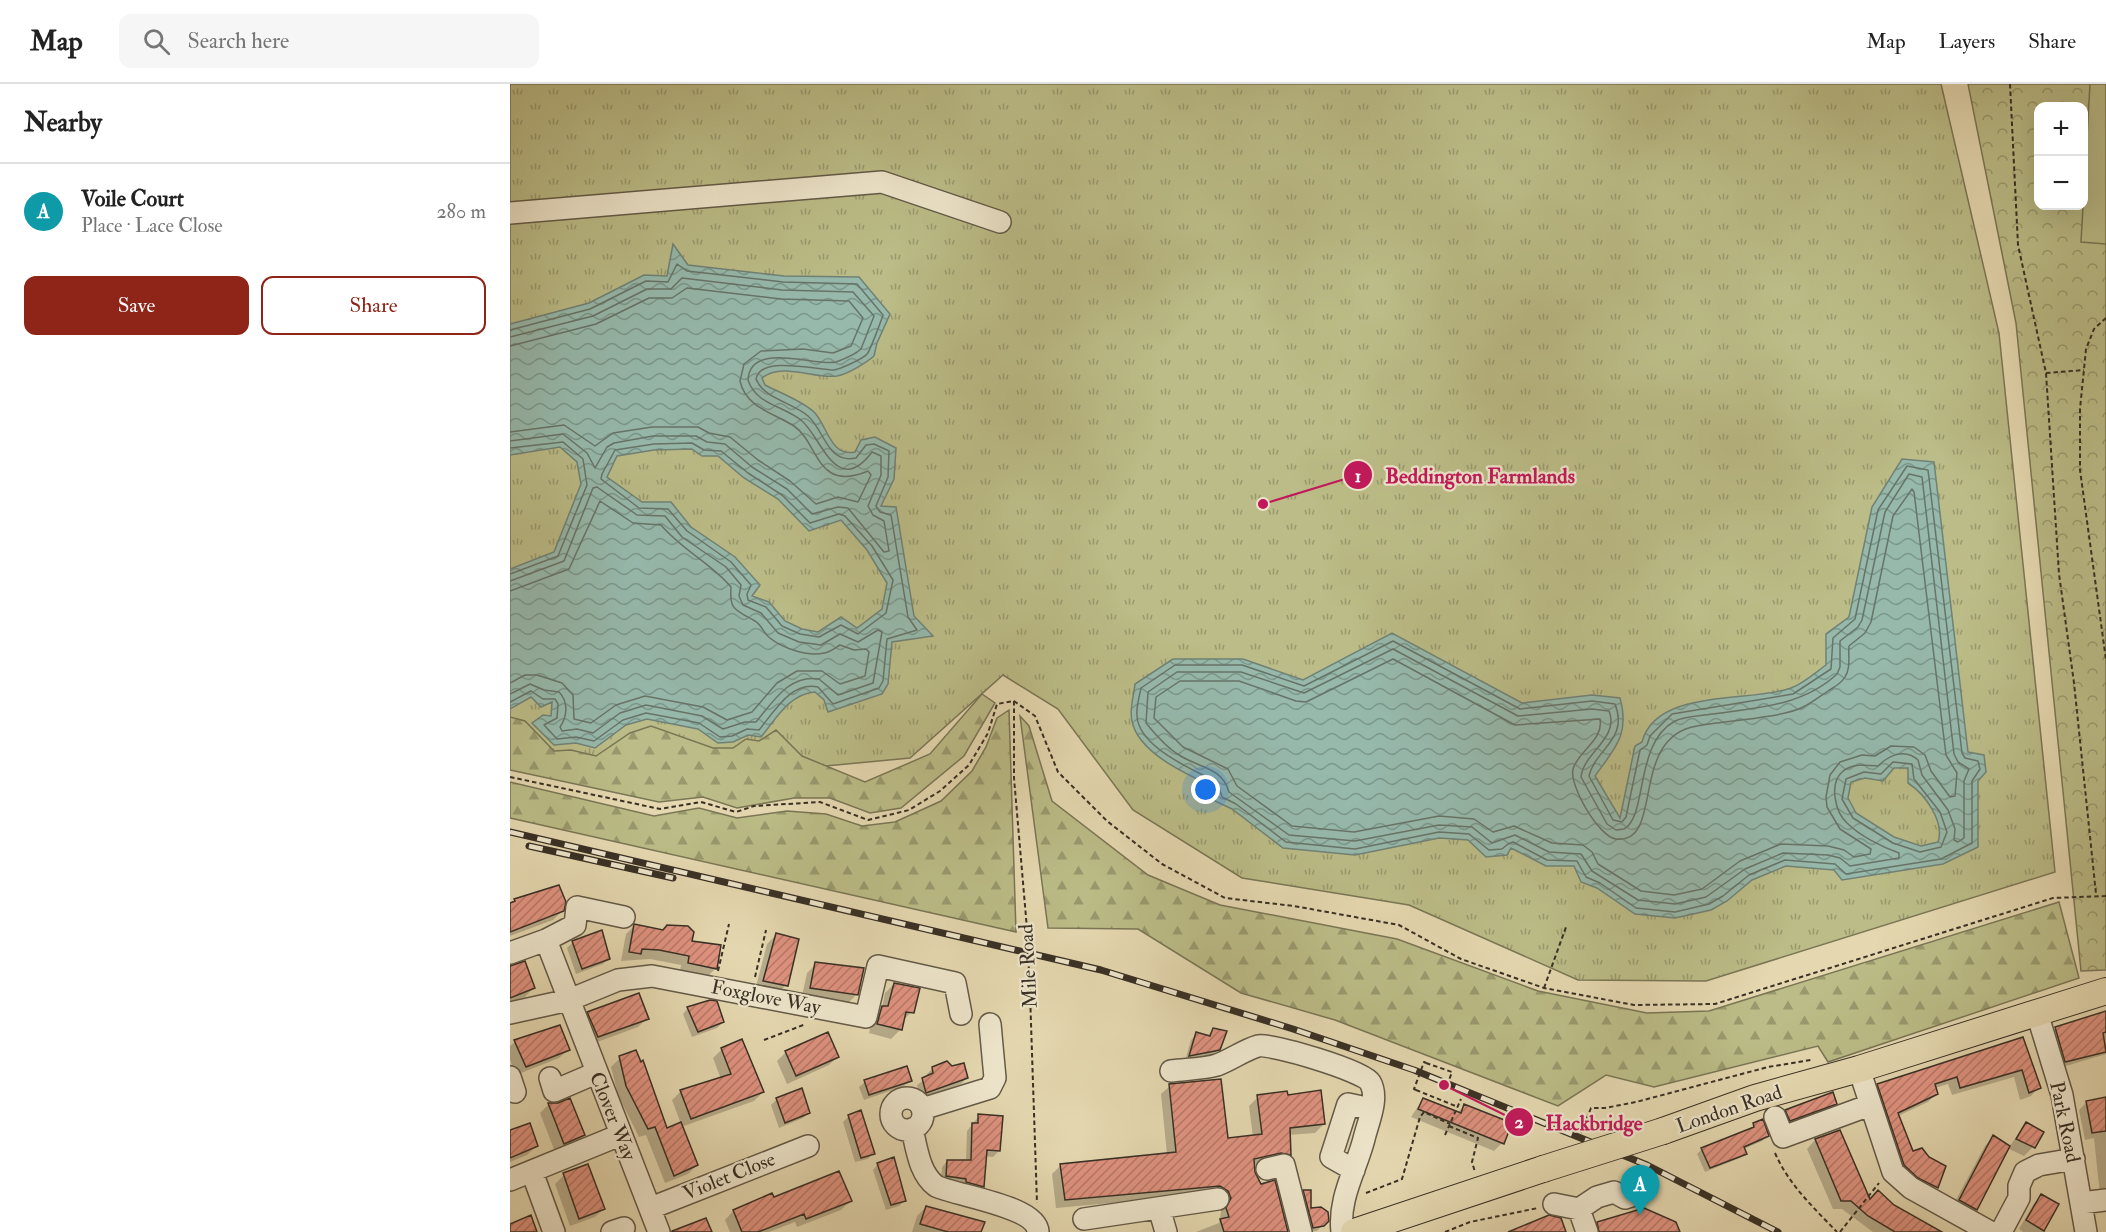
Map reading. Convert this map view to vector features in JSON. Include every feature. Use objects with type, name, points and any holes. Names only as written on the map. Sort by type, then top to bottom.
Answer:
[{"type":"main road","name":"London Road","points":[[1354,1232],[1663,1131],[1755,1098],[1859,1069],[2106,991]]},
{"type":"street","points":[[510,213],[882,182],[1000,222]]},
{"type":"street","points":[[510,953],[546,940],[575,925],[578,907],[624,917]]},
{"type":"street","name":"Clover Way","points":[[546,940],[659,1232]]},
{"type":"street","name":"Foxglove Way","points":[[510,1013],[569,1000],[618,980],[652,976],[866,1017],[878,966],[955,983],[961,1014]]},
{"type":"street","name":"Park Road","points":[[2037,1013],[2062,1095],[2085,1232]]},
{"type":"street","points":[[922,1109],[990,1088],[995,1078],[990,1024]]},
{"type":"street","points":[[1171,1071],[1216,1065],[1260,1045],[1329,1062],[1361,1074],[1370,1081],[1373,1094],[1371,1109],[1341,1206],[1342,1232]]},
{"type":"street","points":[[1859,1069],[1893,1172],[1911,1188],[1990,1232]]},
{"type":"street","points":[[550,1078],[554,1091],[596,1073]]},
{"type":"street","points":[[911,1099],[922,1109],[920,1123],[912,1129],[901,1128],[893,1122],[893,1107],[900,1100],[911,1099]]},
{"type":"street","points":[[1775,1117],[1783,1137],[1870,1105]]},
{"type":"street","points":[[912,1129],[921,1166],[928,1180],[936,1186],[1016,1211],[1038,1229]]},
{"type":"street","points":[[510,1180],[620,1135]]},
{"type":"street","name":"Violet Close","points":[[651,1208],[808,1146]]},
{"type":"street","points":[[2001,1232],[2019,1198],[2019,1186],[2025,1172],[2039,1165],[2074,1159]]},
{"type":"street","points":[[1267,1169],[1284,1165],[1301,1232]]},
{"type":"street","points":[[532,1172],[554,1232]]},
{"type":"street","points":[[1554,1204],[1579,1209],[1598,1197],[1614,1192],[1625,1198],[1640,1193]]},
{"type":"street","points":[[1084,1219],[1218,1199]]},
{"type":"street","points":[[2081,1203],[2106,1200]]},
{"type":"street","points":[[1159,1208],[1166,1232]]},
{"type":"street","points":[[1579,1209],[1587,1232]]},
{"type":"path","points":[[2010,84],[2018,245],[2046,373],[2059,574],[2074,683],[2096,896]]},
{"type":"path","points":[[2106,318],[2094,329],[2086,349],[2080,409],[2080,470],[2106,660]]},
{"type":"path","points":[[2046,373],[2084,370]]},
{"type":"path","points":[[510,777],[660,809],[701,802],[736,812],[754,806],[820,802],[868,820],[909,810],[940,791],[969,765],[988,733],[997,704],[1014,701],[1035,716],[1058,772],[1107,821],[1162,864],[1225,898],[1294,906],[1399,925],[1461,959],[1545,988],[1634,1005],[1715,1004],[2053,898],[2106,896]]},
{"type":"path","name":"Mile Road","points":[[1014,701],[1014,778],[1028,929],[1038,1229]]},
{"type":"path","points":[[714,987],[729,924]]},
{"type":"path","points":[[1545,988],[1566,927]]},
{"type":"path","points":[[751,994],[765,930]]},
{"type":"path","points":[[764,1040],[815,1021],[818,1008]]},
{"type":"path","points":[[1581,1133],[1591,1108],[1605,1108],[1636,1102],[1797,1060],[1815,1061]]},
{"type":"path","points":[[1449,1080],[1452,1072],[1424,1062],[1414,1089],[1458,1107]]},
{"type":"path","points":[[1445,1135],[1461,1099]]},
{"type":"path","points":[[1358,1200],[1367,1192],[1402,1179],[1420,1116],[1424,1112],[1478,1138],[1472,1162]]},
{"type":"path","points":[[1772,1148],[1781,1166],[1804,1199],[1839,1232],[1879,1183],[1893,1172]]},
{"type":"path","points":[[1445,1232],[1470,1222],[1554,1204]]},
{"type":"green space","points":[[510,84],[1941,84],[1999,333],[2055,872],[1706,981],[1578,980],[1409,905],[1242,878],[1133,810],[1058,709],[1003,675],[910,758],[647,783],[510,746]]},
{"type":"green space","points":[[1968,84],[2106,84],[2106,970],[2081,971],[2016,323]]},
{"type":"green space","points":[[2090,84],[2106,84],[2106,244],[2081,242],[2083,210],[2088,210]]},
{"type":"green space","points":[[982,694],[995,703],[964,756],[901,808],[870,813],[830,798],[794,798],[737,808],[703,797],[659,802],[510,770],[510,717],[525,721],[554,751],[571,750],[596,756],[630,733],[651,726],[713,748],[733,748],[746,739],[759,741],[776,730],[802,756],[865,782],[930,754]]},
{"type":"green space","points":[[1009,710],[1016,932],[510,818],[510,782],[654,816],[699,808],[737,818],[787,811],[826,814],[862,826],[895,822],[941,801],[972,771],[986,747],[997,718]]},
{"type":"green space","points":[[1020,716],[1029,726],[1052,801],[1148,875],[1220,905],[1397,939],[1538,991],[1647,1013],[1709,1011],[2059,902],[2079,978],[1828,1062],[1818,1046],[1654,1087],[1606,1075],[1558,1106],[1335,1020],[1241,993],[1138,929],[1048,928]]},
{"type":"water","points":[[673,244],[688,265],[784,276],[859,277],[890,314],[877,343],[874,356],[851,371],[837,376],[828,376],[779,371],[762,378],[765,385],[798,401],[815,413],[835,446],[840,450],[855,452],[861,440],[875,437],[896,448],[894,479],[881,506],[896,507],[914,616],[933,636],[892,642],[888,684],[882,694],[828,712],[824,700],[815,692],[806,694],[790,702],[761,737],[748,735],[733,742],[718,743],[698,729],[647,719],[626,725],[595,748],[576,743],[554,745],[532,723],[543,715],[551,716],[552,702],[541,707],[531,697],[510,709],[510,569],[554,552],[581,484],[577,462],[560,447],[510,455],[510,324],[589,303],[644,275],[667,276]],"holes":[[[692,449],[702,456],[718,456],[744,478],[778,499],[809,531],[841,520],[867,550],[887,583],[882,609],[857,628],[841,617],[818,632],[802,629],[785,621],[769,602],[752,596],[760,585],[735,557],[691,527],[671,502],[642,502],[607,477],[617,456],[654,450]]]},
{"type":"water","points":[[1902,459],[1934,462],[1968,752],[1984,755],[1986,772],[1978,781],[1978,847],[1943,864],[1842,880],[1834,870],[1786,866],[1752,880],[1727,901],[1711,910],[1675,918],[1635,914],[1597,888],[1581,882],[1574,866],[1546,866],[1511,848],[1507,855],[1486,857],[1468,840],[1439,838],[1355,855],[1283,848],[1232,809],[1215,801],[1214,787],[1165,762],[1154,753],[1136,733],[1132,721],[1131,707],[1135,684],[1173,659],[1243,659],[1303,680],[1392,633],[1522,703],[1592,695],[1620,698],[1623,711],[1622,732],[1614,749],[1595,776],[1620,818],[1635,746],[1642,742],[1651,725],[1665,713],[1684,705],[1706,700],[1791,688],[1826,665],[1826,634],[1849,617],[1872,507]],"holes":[[[1894,768],[1908,768],[1908,783],[1927,801],[1936,817],[1939,826],[1938,842],[1921,846],[1894,837],[1856,813],[1848,798],[1851,782],[1865,778],[1883,781]]]},
{"type":"building","points":[[559,885],[566,902],[564,911],[510,932],[510,903],[515,901],[514,899]]},
{"type":"building","points":[[634,924],[663,930],[667,925],[688,926],[694,932],[692,941],[721,945],[717,969],[688,963],[689,956],[659,950],[642,949],[641,954],[629,952]]},
{"type":"building","points":[[602,930],[610,959],[582,969],[572,941]]},
{"type":"building","points":[[776,933],[799,939],[788,986],[763,981]]},
{"type":"building","points":[[525,961],[535,988],[510,998],[510,966]]},
{"type":"building","points":[[815,962],[864,968],[858,995],[810,988]]},
{"type":"building","points":[[894,983],[920,988],[914,1013],[906,1012],[902,1030],[877,1024],[882,1006],[888,1006]]},
{"type":"building","points":[[639,993],[649,1019],[598,1037],[587,1012]]},
{"type":"building","points":[[710,1000],[717,1001],[724,1022],[698,1032],[687,1007]]},
{"type":"building","points":[[2106,1011],[2106,1032],[2103,1033],[2106,1052],[2065,1062],[2055,1027]]},
{"type":"building","points":[[560,1025],[570,1050],[526,1067],[514,1040]]},
{"type":"building","points":[[1213,1028],[1227,1031],[1220,1050],[1189,1056],[1196,1032],[1210,1036]]},
{"type":"building","points":[[828,1032],[839,1057],[796,1076],[785,1051]]},
{"type":"building","points":[[2023,1037],[2041,1088],[2029,1093],[2022,1070],[1960,1088],[1957,1077],[1935,1084],[1938,1094],[1898,1113],[1913,1151],[1922,1148],[1929,1157],[1946,1166],[1938,1188],[1918,1178],[1904,1165],[1877,1084]]},
{"type":"building","points":[[742,1039],[764,1092],[691,1119],[680,1090],[731,1074],[721,1048]]},
{"type":"building","points":[[636,1050],[641,1062],[643,1060],[667,1128],[681,1122],[698,1165],[674,1176],[655,1127],[648,1129],[626,1086],[619,1056]]},
{"type":"building","points":[[947,1061],[952,1066],[964,1063],[968,1078],[926,1093],[922,1078],[933,1073],[932,1067]]},
{"type":"building","points":[[907,1066],[912,1081],[869,1095],[864,1080]]},
{"type":"building","points":[[1221,1079],[1228,1138],[1262,1134],[1257,1095],[1287,1091],[1288,1095],[1321,1090],[1325,1124],[1290,1128],[1291,1155],[1281,1153],[1254,1159],[1255,1172],[1261,1184],[1275,1180],[1288,1232],[1224,1232],[1220,1219],[1229,1217],[1226,1208],[1231,1198],[1228,1191],[1220,1186],[1065,1200],[1060,1164],[1176,1152],[1169,1084]]},
{"type":"building","points":[[802,1088],[810,1113],[785,1123],[776,1098]]},
{"type":"building","points":[[1833,1092],[1837,1104],[1790,1121],[1785,1110]]},
{"type":"building","points":[[2106,1097],[2106,1131],[2092,1133],[2086,1101]]},
{"type":"building","points":[[570,1098],[585,1135],[564,1144],[548,1103],[558,1103]]},
{"type":"building","points":[[1423,1098],[1461,1113],[1464,1104],[1512,1123],[1504,1144],[1418,1109]]},
{"type":"building","points":[[861,1110],[875,1154],[861,1158],[848,1115]]},
{"type":"building","points":[[978,1114],[1003,1116],[1000,1151],[987,1150],[984,1187],[966,1182],[966,1179],[946,1176],[947,1160],[971,1160],[972,1123],[978,1123]]},
{"type":"building","points":[[1763,1119],[1769,1136],[1744,1147],[1747,1154],[1710,1168],[1701,1148],[1754,1127],[1753,1123]]},
{"type":"building","points":[[2026,1122],[2044,1132],[2035,1148],[2016,1139]]},
{"type":"building","points":[[530,1123],[538,1146],[510,1158],[510,1130]]},
{"type":"building","points":[[1840,1130],[1870,1199],[1878,1190],[1894,1205],[1942,1232],[1895,1232],[1868,1216],[1851,1201],[1841,1201],[1815,1139]]},
{"type":"building","points":[[1993,1135],[2010,1146],[1977,1210],[1959,1200]]},
{"type":"building","points":[[894,1157],[906,1201],[891,1205],[877,1163]]},
{"type":"building","points":[[588,1164],[605,1209],[579,1219],[563,1173]]},
{"type":"building","points":[[839,1171],[852,1201],[806,1219],[804,1214],[758,1232],[742,1232],[733,1210],[772,1193],[774,1197]]},
{"type":"building","points":[[1303,1190],[1311,1190],[1311,1208],[1321,1207],[1328,1212],[1329,1221],[1324,1226],[1313,1228]]},
{"type":"building","points":[[2041,1194],[2059,1204],[2044,1231],[2026,1220]]},
{"type":"building","points":[[926,1206],[985,1222],[981,1232],[948,1232],[920,1224]]},
{"type":"building","points":[[1644,1208],[1676,1222],[1680,1232],[1599,1232],[1597,1222]]},
{"type":"building","points":[[531,1215],[537,1232],[510,1232],[510,1224]]},
{"type":"building","points":[[1549,1215],[1561,1218],[1566,1232],[1508,1232]]},
{"type":"building","points":[[706,1218],[712,1232],[672,1232],[672,1231]]},
{"type":"railway","points":[[510,832],[1101,970],[1293,1029],[1414,1070],[1647,1165],[1778,1232]]},
{"type":"railway","points":[[529,846],[673,878]]},
{"type":"place","name":"Beddington Farmlands","points":[[1263,504]]},
{"type":"place","name":"Hackbridge","points":[[1444,1085]]},
{"type":"place","name":"Voile Court","points":[[1640,1215]]}]
